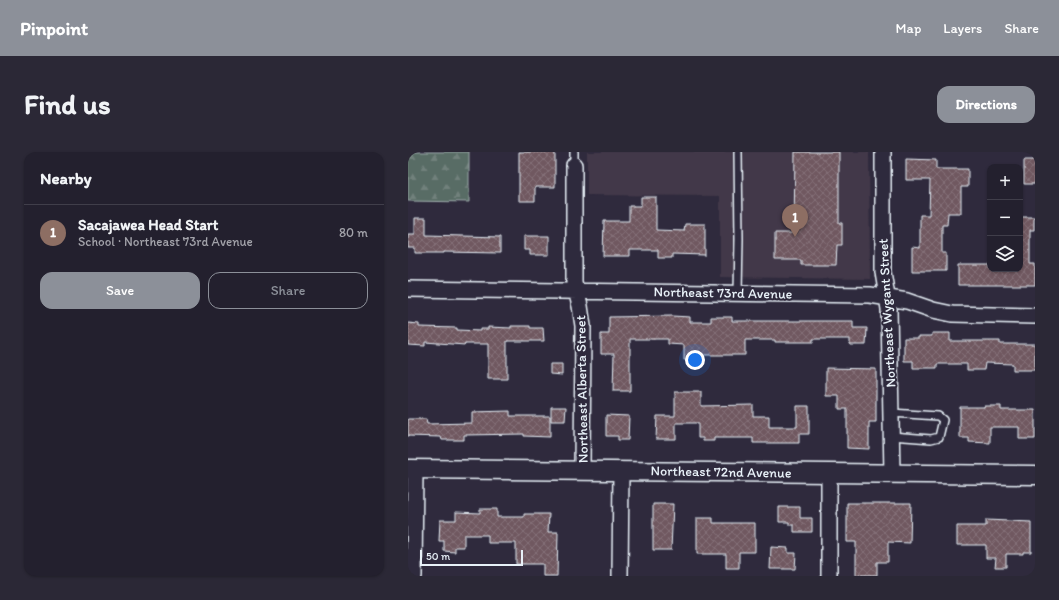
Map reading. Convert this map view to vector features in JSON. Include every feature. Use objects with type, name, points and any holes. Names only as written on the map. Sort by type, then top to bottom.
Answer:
[{"type":"street","name":"Northeast Wygant Street","points":[[883,152],[883,272],[889,309],[892,474]]},
{"type":"street","name":"Northeast Alberta Street","points":[[574,158],[574,282],[583,326],[582,471]]},
{"type":"street","name":"Northeast 73rd Avenue","points":[[408,289],[870,295],[908,301],[933,310],[952,314],[1035,316]]},
{"type":"street","name":"Northeast 72nd Avenue","points":[[412,469],[1035,475]]},
{"type":"street","points":[[412,469],[414,576]]},
{"type":"street","points":[[620,576],[621,471]]},
{"type":"street","points":[[829,474],[829,576]]},
{"type":"lane","points":[[738,152],[740,239],[738,293]]},
{"type":"lane","points":[[891,413],[938,416],[943,420],[942,431],[939,438],[931,439],[891,436]]},
{"type":"shaded area","points":[[587,152],[869,152],[870,279],[720,277],[720,196],[587,195]]},
{"type":"green space","points":[[408,152],[469,152],[469,202],[408,201]]},
{"type":"building","points":[[519,152],[555,152],[555,187],[535,187],[535,201],[519,201]]},
{"type":"building","points":[[795,152],[839,152],[839,223],[842,223],[842,245],[837,245],[836,265],[801,265],[801,260],[775,260],[775,233],[794,233]]},
{"type":"building","points":[[906,159],[936,160],[936,169],[968,169],[968,187],[961,187],[961,213],[948,213],[947,225],[942,225],[942,253],[946,253],[946,271],[912,271],[912,247],[920,248],[920,215],[929,215],[930,180],[906,180]]},
{"type":"building","points":[[1024,160],[1035,160],[1035,184],[1024,184]]},
{"type":"building","points":[[641,197],[656,197],[656,230],[684,231],[685,224],[705,224],[705,255],[672,254],[672,258],[658,258],[658,250],[630,250],[630,256],[603,256],[604,221],[629,221],[629,206],[641,206]]},
{"type":"building","points":[[1023,217],[1034,217],[1034,230],[1030,230],[1030,264],[1035,264],[1035,285],[958,285],[958,265],[987,265],[987,272],[1023,272]]},
{"type":"building","points":[[415,218],[426,218],[426,235],[500,237],[500,253],[415,253],[415,248],[408,248],[408,234],[415,234]]},
{"type":"building","points":[[524,236],[549,236],[549,255],[530,255],[530,250],[524,250]]},
{"type":"building","points":[[609,317],[690,317],[690,322],[711,322],[711,317],[732,317],[732,321],[853,321],[853,328],[867,328],[866,345],[850,345],[850,339],[813,339],[813,342],[745,340],[745,355],[695,355],[695,360],[684,360],[684,345],[668,344],[668,339],[630,339],[630,391],[613,391],[614,354],[601,354],[601,334],[609,334]]},
{"type":"building","points":[[408,323],[419,324],[419,327],[457,328],[457,330],[480,331],[480,329],[488,329],[488,327],[511,328],[511,326],[530,326],[530,328],[543,328],[544,341],[507,341],[507,379],[488,379],[488,344],[465,345],[425,342],[425,346],[408,345]]},
{"type":"building","points":[[932,333],[950,333],[950,341],[1000,341],[1000,344],[1035,344],[1035,370],[1013,370],[1013,364],[985,363],[984,370],[967,370],[967,364],[937,364],[937,368],[913,368],[913,361],[904,361],[904,338],[932,336]]},
{"type":"building","points":[[550,364],[562,364],[562,375],[550,374]]},
{"type":"building","points":[[826,368],[876,369],[876,422],[869,422],[869,449],[847,448],[847,409],[839,409],[839,396],[826,396]]},
{"type":"building","points":[[675,392],[701,392],[701,406],[753,405],[753,416],[769,416],[769,427],[797,427],[797,406],[809,406],[809,434],[799,434],[799,443],[753,443],[753,438],[714,438],[714,441],[703,441],[703,438],[698,438],[698,423],[676,423],[676,439],[656,439],[657,416],[675,416]]},
{"type":"building","points":[[1001,406],[1001,410],[1035,410],[1035,439],[1019,439],[1019,427],[990,427],[990,443],[969,442],[969,438],[960,438],[960,407]]},
{"type":"building","points":[[551,407],[566,407],[565,421],[551,421]]},
{"type":"building","points":[[510,411],[510,416],[550,416],[550,437],[524,436],[524,434],[464,435],[464,440],[442,440],[441,437],[408,436],[408,419],[426,419],[427,424],[472,423],[472,412]]},
{"type":"building","points":[[606,415],[629,416],[628,440],[618,440],[618,436],[606,436]]},
{"type":"building","points":[[847,503],[911,503],[910,543],[888,542],[888,562],[877,562],[877,575],[856,575],[856,542],[847,542]]},
{"type":"building","points":[[653,504],[673,504],[671,550],[653,550]]},
{"type":"building","points":[[779,507],[800,507],[800,518],[812,518],[812,532],[794,532],[794,525],[789,525],[789,522],[779,522]]},
{"type":"building","points":[[480,509],[497,509],[497,517],[524,517],[524,514],[549,514],[548,532],[558,532],[557,576],[543,576],[543,564],[516,564],[516,543],[488,543],[488,535],[464,535],[464,547],[455,547],[455,552],[444,551],[444,541],[439,541],[440,520],[456,520],[456,512],[480,513]]},
{"type":"building","points":[[697,518],[713,518],[713,523],[755,523],[755,552],[739,552],[739,568],[726,568],[726,554],[697,554]]},
{"type":"building","points":[[986,520],[1031,522],[1031,552],[1023,552],[1023,554],[1006,554],[1006,567],[995,567],[996,558],[986,558],[986,545],[957,545],[957,526],[986,526]]},
{"type":"building","points":[[771,547],[788,548],[788,553],[796,553],[795,569],[770,569]]},
{"type":"place","name":"Sacajawea Head Start","points":[[795,237]]}]
